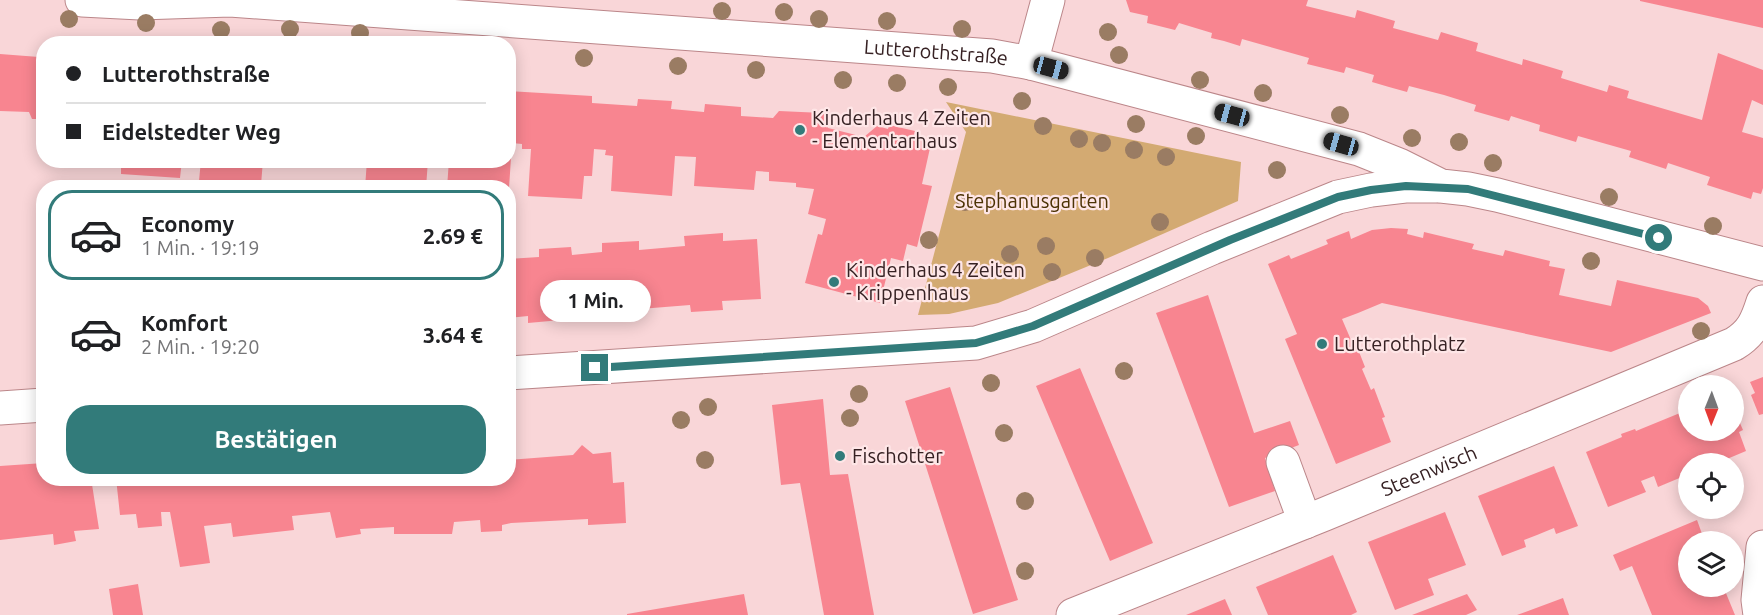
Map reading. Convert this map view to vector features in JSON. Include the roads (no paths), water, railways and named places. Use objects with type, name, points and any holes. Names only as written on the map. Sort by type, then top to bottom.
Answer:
[{"type":"street","name":"Lutterothstraße","points":[[82,0],[140,3],[230,0],[992,56],[1031,63],[1359,149],[1399,165],[1441,186],[1497,195],[1763,264]]},
{"type":"street","points":[[1031,63],[1048,0]]},
{"type":"street","points":[[516,372],[976,343],[1033,326],[1212,248],[1338,197],[1406,186],[1441,186]]},
{"type":"street","name":"Steenwisch","points":[[1073,615],[1305,522],[1734,344],[1749,333],[1756,324],[1763,302]]},
{"type":"street","points":[[0,408],[36,406]]},
{"type":"street","points":[[1283,462],[1305,522]]},
{"type":"street","points":[[1760,615],[1758,592],[1763,547]]},
{"type":"place","name":"Kinderhaus 4 Zeiten - Elementarhaus","points":[[800,130]]},
{"type":"place","name":"Kinderhaus 4 Zeiten - Krippenhaus","points":[[834,282]]},
{"type":"place","name":"Lutterothplatz","points":[[1322,344]]},
{"type":"place","name":"Fischotter","points":[[840,456]]},
{"type":"park label","name":"Stephanusgarten","points":[[1032,201]]}]
